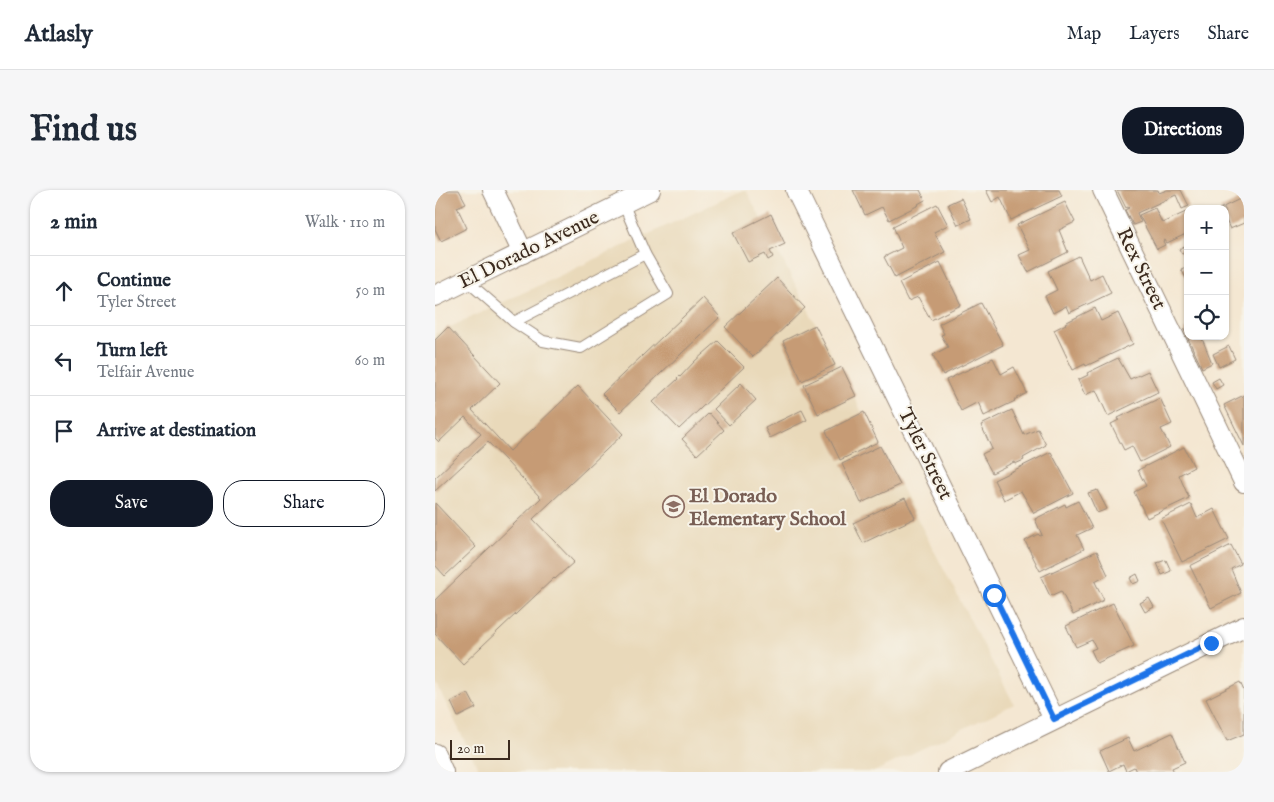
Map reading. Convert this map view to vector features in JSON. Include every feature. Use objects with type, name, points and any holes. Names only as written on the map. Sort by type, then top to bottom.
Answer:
[{"type":"street","points":[[493,190],[523,253]]},
{"type":"street","name":"El Dorado Avenue","points":[[435,296],[650,190]]},
{"type":"street","name":"Tyler Street","points":[[796,190],[1054,719]]},
{"type":"street","name":"Rex Street","points":[[1103,190],[1244,482]]},
{"type":"street","points":[[948,772],[1244,627]]},
{"type":"street","points":[[435,754],[443,772]]},
{"type":"lane","points":[[467,280],[513,322],[543,341],[581,348],[667,294],[645,254],[623,204]]},
{"type":"lane","points":[[513,322],[645,254]]},
{"type":"shaded area","name":"El Dorado Elementary School","points":[[746,190],[1014,704],[874,772],[480,772],[435,681],[435,334]]},
{"type":"building","points":[[435,190],[459,190],[466,203],[457,207],[467,228],[441,241],[435,229]]},
{"type":"building","points":[[853,190],[920,190],[925,200],[889,220],[882,207],[865,215]]},
{"type":"building","points":[[986,190],[1059,190],[1062,196],[1011,220],[1000,197],[992,202]]},
{"type":"building","points":[[1117,190],[1158,190],[1159,193],[1167,190],[1181,190],[1188,205],[1184,205],[1182,209],[1176,195],[1137,213],[1141,222],[1133,225],[1125,210],[1129,208],[1126,208]]},
{"type":"building","points":[[1244,197],[1244,223],[1230,229],[1229,205],[1227,205]]},
{"type":"building","points":[[961,198],[971,219],[958,225],[948,204]]},
{"type":"building","points":[[1065,202],[1075,222],[1059,230],[1068,252],[1028,272],[1019,255],[1030,250],[1017,225]]},
{"type":"building","points":[[937,204],[948,225],[934,232],[945,252],[895,278],[884,257],[902,248],[893,226]]},
{"type":"building","points":[[1155,208],[1162,223],[1184,213],[1184,235],[1167,243],[1165,240],[1163,241],[1165,245],[1157,249],[1139,215]]},
{"type":"building","points":[[771,214],[785,244],[770,251],[773,257],[768,260],[765,254],[748,262],[733,233]]},
{"type":"building","points":[[1184,246],[1184,253],[1182,254],[1179,249]]},
{"type":"building","points":[[1079,256],[1090,280],[1102,274],[1111,293],[1069,313],[1066,306],[1053,313],[1045,296],[1057,290],[1048,271]]},
{"type":"building","points":[[940,262],[961,305],[931,320],[918,297],[908,301],[899,283]]},
{"type":"building","points":[[777,278],[805,308],[753,357],[725,327]]},
{"type":"building","points":[[703,298],[720,317],[620,412],[602,394]]},
{"type":"building","points":[[981,303],[1003,345],[943,375],[933,355],[948,347],[941,335],[944,334],[939,324]]},
{"type":"building","points":[[1095,308],[1101,321],[1118,313],[1133,344],[1073,370],[1054,330]]},
{"type":"building","points":[[815,325],[835,365],[802,381],[783,341]]},
{"type":"building","points":[[448,327],[500,383],[472,410],[510,451],[578,386],[623,434],[533,519],[574,562],[554,578],[463,664],[435,634],[435,600],[541,498],[488,442],[435,491],[435,478],[481,434],[465,417],[439,442],[435,438],[435,340]]},
{"type":"building","points":[[1189,340],[1203,340],[1212,363],[1202,368]]},
{"type":"building","points":[[718,341],[744,367],[679,429],[653,402]]},
{"type":"building","points":[[1229,346],[1235,359],[1219,367],[1213,354]]},
{"type":"building","points":[[993,358],[1001,374],[1014,367],[1027,393],[984,416],[978,402],[961,411],[946,380]]},
{"type":"building","points":[[1118,358],[1130,379],[1148,371],[1158,392],[1108,416],[1096,390],[1085,395],[1078,380],[1088,375],[1087,373]]},
{"type":"building","points":[[842,367],[856,396],[818,414],[804,385]]},
{"type":"building","points":[[1219,378],[1223,385],[1216,389],[1212,382]]},
{"type":"building","points":[[741,383],[756,400],[729,425],[714,409]]},
{"type":"building","points":[[1244,395],[1244,446],[1224,405]]},
{"type":"building","points":[[1160,398],[1172,424],[1161,429],[1170,447],[1140,462],[1132,446],[1124,450],[1111,424],[1119,420],[1118,418]]},
{"type":"building","points":[[802,410],[807,420],[770,438],[765,428]]},
{"type":"building","points":[[1012,410],[1024,435],[1038,429],[1046,445],[1023,458],[1024,460],[1015,464],[1014,462],[992,473],[982,454],[992,449],[981,425]]},
{"type":"building","points":[[864,412],[878,442],[840,460],[826,431]]},
{"type":"building","points":[[709,413],[724,430],[697,455],[682,439]]},
{"type":"building","points":[[880,446],[900,485],[861,503],[842,464]]},
{"type":"building","points":[[1184,447],[1194,467],[1179,475],[1189,498],[1147,518],[1134,492],[1146,486],[1138,470]]},
{"type":"building","points":[[1051,452],[1073,493],[1034,513],[1021,491],[1004,500],[994,480]]},
{"type":"building","points":[[1097,490],[1107,509],[1097,513],[1088,493]]},
{"type":"building","points":[[905,498],[915,518],[863,543],[853,523]]},
{"type":"building","points":[[1078,501],[1092,528],[1077,535],[1084,549],[1040,571],[1025,541],[1038,534],[1042,535],[1035,519],[1065,504],[1066,507]]},
{"type":"building","points":[[435,503],[476,547],[445,576],[435,565]]},
{"type":"building","points":[[1191,504],[1197,518],[1214,509],[1229,539],[1182,562],[1161,519]]},
{"type":"building","points":[[1231,545],[1241,564],[1231,569],[1241,593],[1211,608],[1190,566]]},
{"type":"building","points":[[1097,551],[1108,575],[1095,582],[1104,600],[1073,615],[1061,591],[1050,596],[1041,577]]},
{"type":"building","points":[[1166,560],[1171,571],[1162,575],[1157,563]]},
{"type":"building","points":[[1137,574],[1140,581],[1133,584],[1130,578]]},
{"type":"building","points":[[1149,598],[1154,607],[1145,612],[1140,603]]},
{"type":"building","points":[[1113,603],[1134,646],[1097,663],[1091,650],[1096,648],[1092,640],[1076,647],[1066,626]]},
{"type":"building","points":[[1240,682],[1244,691],[1244,734],[1227,741],[1206,699]]},
{"type":"building","points":[[468,693],[476,708],[458,717],[451,702]]},
{"type":"building","points":[[1172,733],[1185,762],[1172,768],[1174,772],[1136,772],[1134,767],[1126,771],[1123,764],[1109,771],[1100,751],[1128,738],[1134,751]]},
{"type":"place","name":"El Dorado Elementary School","points":[[673,507]]},
{"type":"route","points":[[994,595],[1054,719],[1211,643]]}]
